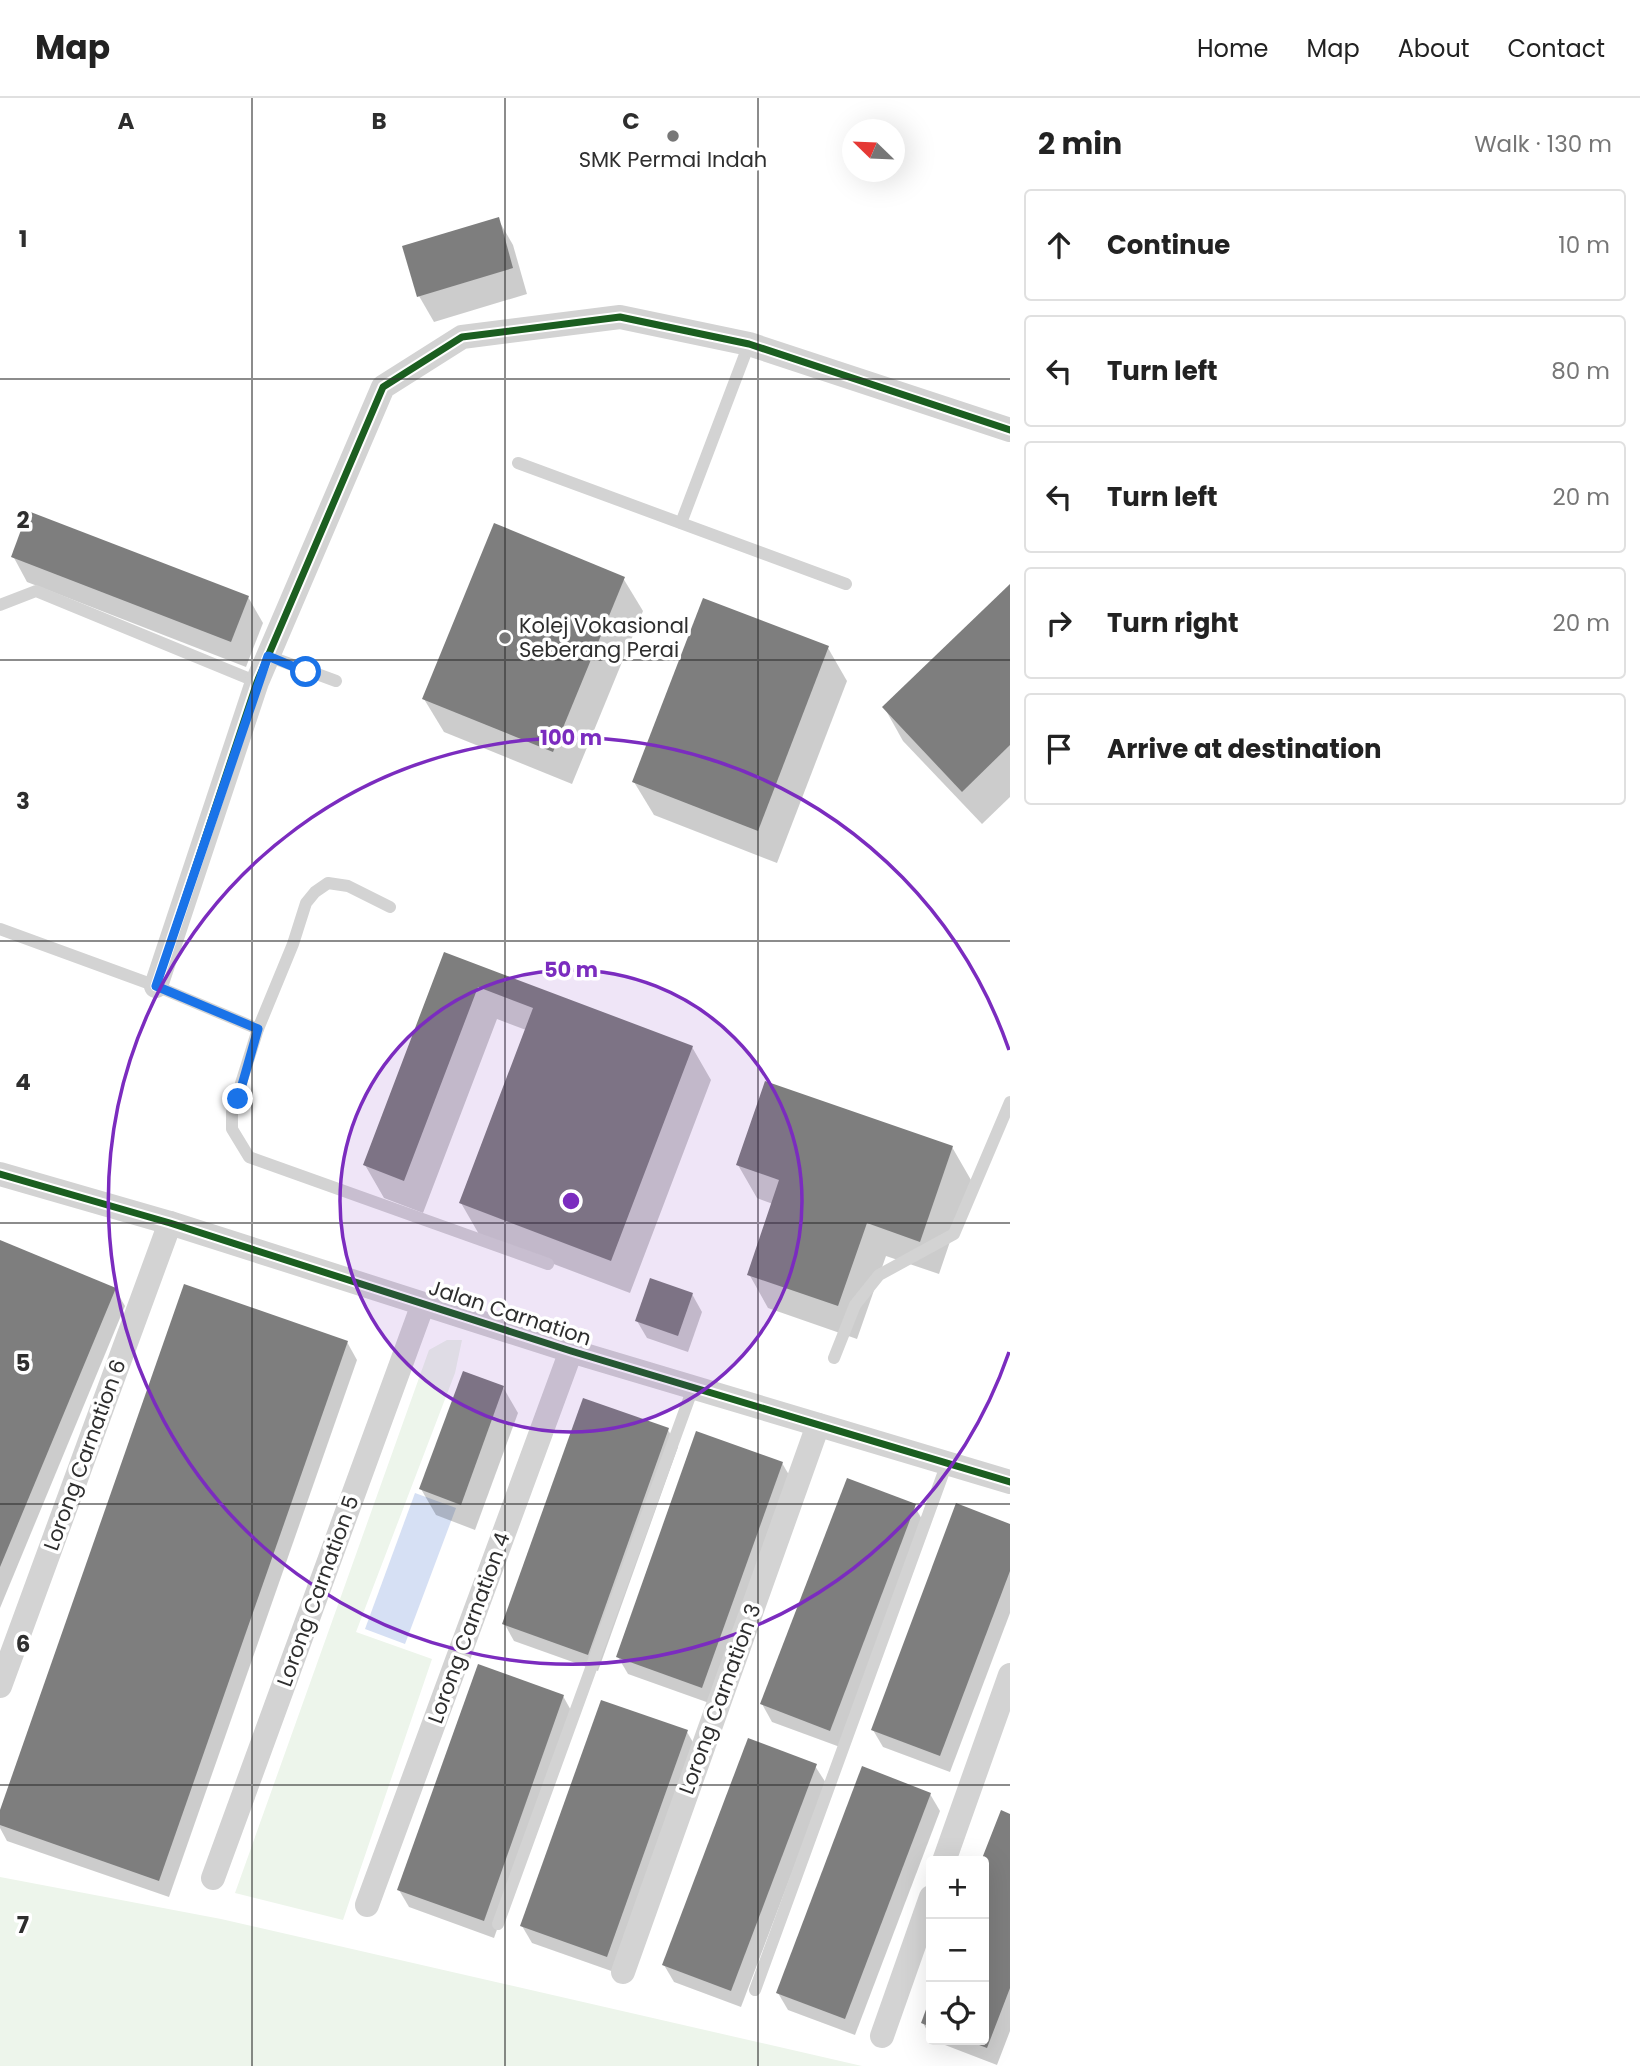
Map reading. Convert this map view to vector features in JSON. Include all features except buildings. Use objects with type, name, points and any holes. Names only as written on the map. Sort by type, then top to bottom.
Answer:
[{"type":"street","points":[[156,986],[257,682],[383,387],[462,337],[620,317],[749,344],[1010,430]]},
{"type":"street","name":"Jalan Carnation","points":[[0,1174],[170,1223],[571,1352],[1010,1482]]},
{"type":"street","name":"Lorong Carnation 6","points":[[0,1686],[170,1223]]},
{"type":"street","name":"Lorong Carnation 5","points":[[212,1878],[423,1304]]},
{"type":"street","name":"Lorong Carnation 4","points":[[367,1905],[571,1352]]},
{"type":"street","name":"Lorong Carnation 3","points":[[623,1972],[818,1425]]},
{"type":"street","points":[[946,1856],[1010,1675]]},
{"type":"street","points":[[882,2036],[926,1911]]},
{"type":"lane","points":[[681,523],[749,344]]},
{"type":"lane","points":[[519,463],[846,583]]},
{"type":"lane","points":[[0,606],[36,591],[257,682]]},
{"type":"lane","points":[[268,656],[336,681]]},
{"type":"lane","points":[[390,908],[348,886],[328,883],[306,903],[298,932],[258,1029],[232,1112],[232,1129],[249,1157],[548,1264]]},
{"type":"lane","points":[[0,929],[156,986],[258,1029]]},
{"type":"lane","points":[[834,1357],[855,1305],[879,1275],[954,1234],[1010,1102]]},
{"type":"lane","points":[[498,1924],[693,1388]]},
{"type":"lane","points":[[755,1990],[947,1463]]},
{"type":"shaded area","points":[[447,1340],[462,1340],[455,1373],[356,1632],[432,1659],[343,1920],[235,1893],[429,1350]]},
{"type":"shaded area","points":[[0,1877],[221,1919],[862,2066],[0,2066]]},
{"type":"water","points":[[415,1493],[456,1508],[405,1644],[365,1629]]},
{"type":"cycle path","points":[[156,986],[257,682],[383,387],[462,337],[620,317],[749,344],[1010,430]]},
{"type":"cycle path","points":[[0,1174],[170,1223],[571,1351],[1010,1482]]},
{"type":"place","name":"SMK Permai Indah","points":[[673,136]]},
{"type":"place","name":"Kolej Vokasional Seberang Perai","points":[[505,638]]},
{"type":"route","points":[[238,1099],[258,1029],[156,986],[268,656],[306,672]]}]
